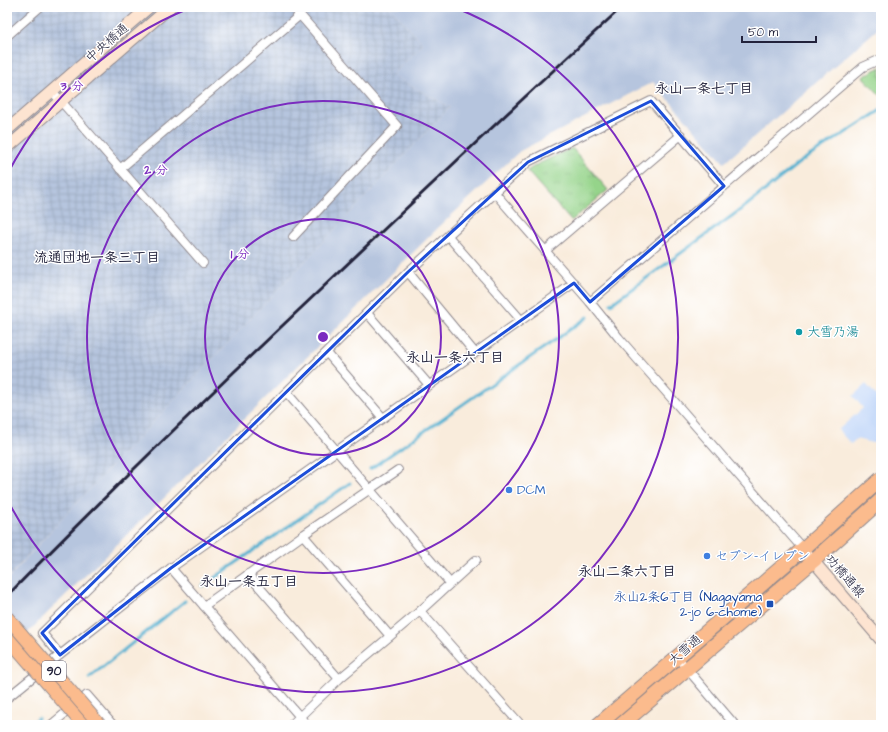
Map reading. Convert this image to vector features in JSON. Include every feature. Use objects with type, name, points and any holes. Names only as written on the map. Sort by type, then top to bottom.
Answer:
[{"type":"highway","name":"大雪通","points":[[598,725],[803,549],[881,479]]},
{"type":"highway","name":"大雪通","points":[[621,725],[813,561],[881,500]]},
{"type":"main road","name":"中央橋通","points":[[7,130],[149,7]]},
{"type":"main road","name":"中央橋通","points":[[7,148],[170,7]]},
{"type":"main road","name":"功橋通線","points":[[803,549],[881,640]]},
{"type":"main road","name":"90","points":[[7,618],[100,725]]},
{"type":"main road","name":"90","points":[[7,637],[83,725]]},
{"type":"street","points":[[7,36],[40,7]]},
{"type":"street","points":[[293,7],[397,126],[293,237]]},
{"type":"street","points":[[120,169],[300,14]]},
{"type":"street","points":[[590,302],[862,67],[881,59]]},
{"type":"street","points":[[52,91],[203,263]]},
{"type":"street","points":[[60,655],[42,633],[408,272],[528,162],[651,101],[724,186]]},
{"type":"street","points":[[545,252],[680,135]]},
{"type":"street","points":[[494,192],[803,549]]},
{"type":"street","points":[[448,236],[521,320]]},
{"type":"street","points":[[408,272],[475,353]]},
{"type":"street","points":[[7,698],[171,568],[574,283]]},
{"type":"street","points":[[367,313],[429,385]]},
{"type":"street","points":[[327,353],[383,418]]},
{"type":"street","points":[[287,392],[450,583]]},
{"type":"street","points":[[204,606],[370,488],[398,470]]},
{"type":"street","points":[[303,535],[390,636]]},
{"type":"street","points":[[291,725],[339,679],[420,611],[476,560]]},
{"type":"street","points":[[171,568],[307,725]]},
{"type":"street","points":[[248,574],[339,679]]},
{"type":"street","points":[[420,611],[521,725]]},
{"type":"street","points":[[677,657],[735,725]]},
{"type":"street","points":[[56,723],[87,695],[113,725]]},
{"type":"highlighted area","points":[[651,101],[724,186],[590,302],[574,283],[171,568],[60,655],[42,633],[408,272],[528,162]]},
{"type":"shaded area","points":[[7,7],[390,7],[423,44],[392,75],[450,107],[7,579]]},
{"type":"shaded area","points":[[390,7],[881,7],[881,26],[724,163],[653,82],[520,151],[439,227],[7,653],[7,580],[58,523],[450,107],[392,75],[423,44]]},
{"type":"shaded area","points":[[866,384],[881,401],[881,443],[872,443],[856,439],[851,444],[838,430],[863,408],[853,396]]},
{"type":"green space","points":[[881,67],[881,96],[863,77]]},
{"type":"green space","points":[[572,148],[608,190],[571,221],[527,171],[536,165]]},
{"type":"waterway","points":[[611,304],[747,205],[800,162],[881,110]]},
{"type":"waterway","points":[[370,469],[588,317]]},
{"type":"waterway","points":[[203,586],[350,483]]},
{"type":"waterway","points":[[89,678],[185,601]]},
{"type":"waterway","points":[[30,725],[38,718]]},
{"type":"railway","points":[[7,596],[240,366],[622,7]]},
{"type":"place","name":"大雪乃湯","points":[[799,332]]},
{"type":"place","name":"DCM","points":[[509,490]]},
{"type":"place","name":"セブン-イレブン","points":[[707,556]]},
{"type":"place","name":"永山2条6丁目 (Nagayama 2-jo 6-chome)","points":[[770,604]]},
{"type":"district","name":"永山一条七丁目","points":[[704,89]]},
{"type":"district","name":"流通団地一条三丁目","points":[[97,258]]},
{"type":"district","name":"永山一条六丁目","points":[[455,358]]},
{"type":"district","name":"永山二条六丁目","points":[[627,572]]},
{"type":"district","name":"永山一条五丁目","points":[[249,582]]}]
